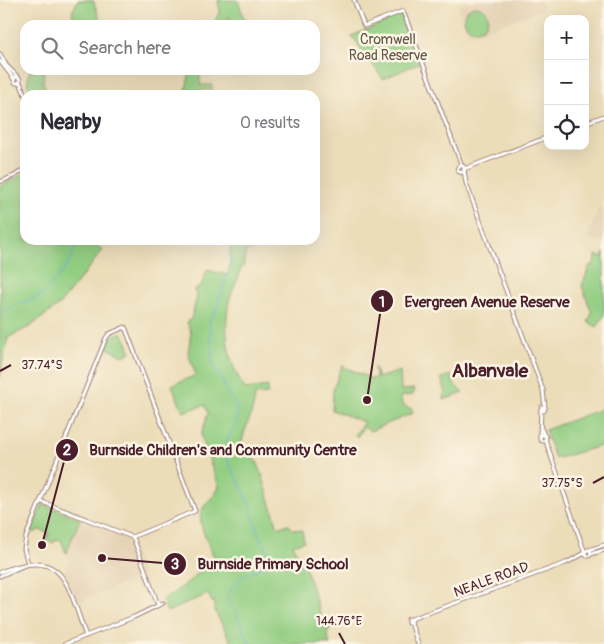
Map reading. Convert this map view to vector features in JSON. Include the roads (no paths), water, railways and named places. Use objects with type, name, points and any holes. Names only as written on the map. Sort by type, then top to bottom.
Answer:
[{"type":"street","points":[[354,0],[364,26],[403,11],[545,395],[540,423],[543,438],[583,546],[588,553]]},
{"type":"street","points":[[0,54],[23,90]]},
{"type":"street","points":[[0,61],[17,80]]},
{"type":"street","points":[[589,122],[604,116]]},
{"type":"street","points":[[462,168],[544,138]]},
{"type":"street","points":[[462,168],[460,172],[466,183]]},
{"type":"street","points":[[0,182],[20,171]]},
{"type":"street","points":[[28,564],[24,552],[25,540],[40,501],[106,338],[109,334],[125,327],[196,508],[193,513],[133,537],[40,501]]},
{"type":"street","points":[[133,537],[158,605]]},
{"type":"street","name":"NEALE ROAD","points":[[418,644],[411,622],[418,618],[572,560],[604,545]]},
{"type":"street","name":"NEALE ROAD","points":[[588,553],[604,550]]},
{"type":"street","points":[[0,576],[28,564]]},
{"type":"street","points":[[0,572],[28,564],[43,564],[62,574],[86,636]]},
{"type":"street","points":[[65,644],[163,603]]},
{"type":"waterway","points":[[0,312],[44,294],[68,265],[76,245]]},
{"type":"waterway","points":[[230,245],[230,266],[216,310],[209,321],[213,365],[236,406],[237,422],[228,438],[227,459],[249,502],[259,536],[269,554],[265,566],[236,582],[227,601],[236,613],[250,644]]},
{"type":"place","name":"Evergreen Avenue Reserve","points":[[367,400]]},
{"type":"place","name":"Burnside Children's and Community Centre","points":[[42,545]]},
{"type":"place","name":"Burnside Primary School","points":[[102,558]]},
{"type":"district","name":"Albanvale","points":[[490,370]]},
{"type":"park label","name":"Cromwell Road Reserve","points":[[388,48]]}]
